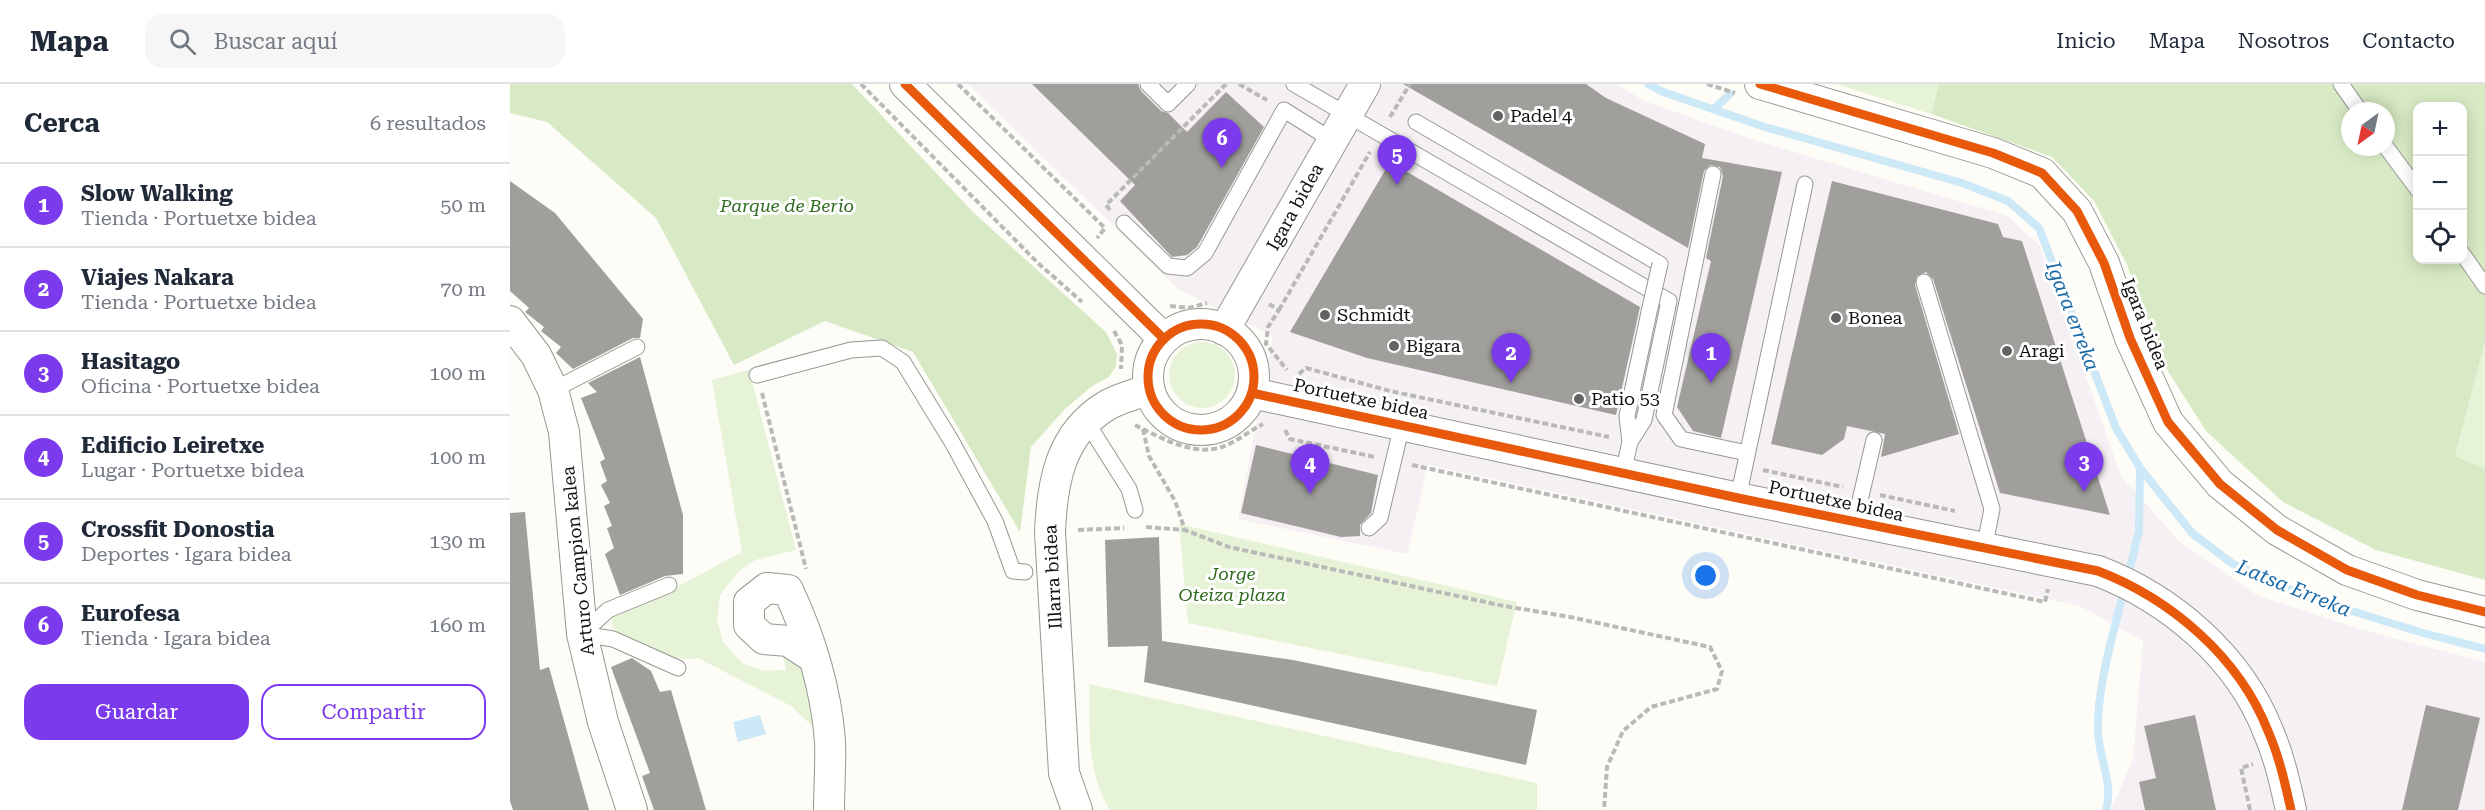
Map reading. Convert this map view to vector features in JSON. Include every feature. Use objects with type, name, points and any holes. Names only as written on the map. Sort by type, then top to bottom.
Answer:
[{"type":"street","points":[[905,84],[1164,339]]},
{"type":"street","name":"Igara bidea","points":[[1224,330],[1365,84]]},
{"type":"street","name":"Igara bidea","points":[[1760,84],[1993,153],[2042,173],[2077,211],[2098,252],[2130,338],[2168,422],[2220,484],[2277,530],[2347,570],[2417,594],[2485,612]]},
{"type":"street","name":"Arturo Campion kalea","points":[[510,321],[536,355],[553,390],[564,432],[569,471],[573,555],[582,634],[603,722],[632,810]]},
{"type":"street","points":[[1193,325],[1209,325],[1224,330],[1246,350],[1254,378],[1252,393],[1244,408],[1232,421],[1217,428],[1199,431],[1182,427],[1168,418],[1156,405],[1149,389],[1148,371],[1153,353],[1164,339],[1178,330],[1193,325]]},
{"type":"street","name":"Illarra bidea","points":[[1077,810],[1064,773],[1050,532],[1052,492],[1057,471],[1068,444],[1086,422],[1106,405],[1149,389]]},
{"type":"street","name":"Portuetxe bidea","points":[[1252,393],[1285,412],[1402,425],[1738,498],[2098,571],[2148,594],[2176,613],[2218,653],[2245,688],[2267,728],[2282,769],[2291,810]]},
{"type":"street","points":[[814,658],[825,704],[830,742],[829,810]]},
{"type":"lane","points":[[1148,84],[1168,104],[1188,84]]},
{"type":"lane","points":[[1294,84],[1669,301],[1644,420],[1630,442]]},
{"type":"lane","points":[[2341,84],[2354,102]]},
{"type":"lane","points":[[1124,223],[1168,266],[1187,268],[1205,253],[1284,110],[1332,140]]},
{"type":"lane","points":[[1416,122],[1660,264],[1627,416],[1630,442],[1623,473]]},
{"type":"lane","points":[[2393,156],[2413,183]]},
{"type":"lane","points":[[1713,174],[1664,415],[1681,439],[1747,453]]},
{"type":"lane","points":[[1738,498],[1805,184]]},
{"type":"lane","points":[[2467,259],[2485,286]]},
{"type":"lane","points":[[1924,282],[1992,509],[1984,549]]},
{"type":"lane","points":[[553,390],[637,347]]},
{"type":"lane","points":[[757,375],[851,350],[882,348],[903,362],[952,442],[994,521],[1013,571],[1025,572]]},
{"type":"lane","points":[[1086,422],[1129,489],[1135,510]]},
{"type":"lane","points":[[1369,528],[1380,518],[1402,425]]},
{"type":"lane","points":[[1855,522],[1874,440]]},
{"type":"lane","points":[[582,634],[608,610],[669,585]]},
{"type":"lane","points":[[582,634],[613,639],[678,668]]},
{"type":"path","points":[[861,84],[1038,263],[1083,303]]},
{"type":"path","points":[[958,84],[1105,228],[1095,240],[1103,247]]},
{"type":"path","points":[[1124,223],[1106,205],[1226,84]]},
{"type":"path","points":[[1239,84],[1284,110]]},
{"type":"path","points":[[1410,84],[1268,327],[1266,344],[1281,366],[1296,376],[1285,412],[1290,439],[2045,603],[2049,584]]},
{"type":"path","points":[[1163,299],[1170,306],[1189,308],[1216,300],[1229,283],[1247,290],[1279,310]]},
{"type":"path","points":[[1111,326],[1122,345],[1123,366],[1119,374]]},
{"type":"path","points":[[1131,423],[1166,442],[1194,449],[1226,446],[1285,412]]},
{"type":"path","points":[[1143,429],[1149,456],[1175,501],[1185,530],[1229,547],[1504,606],[1710,646],[1722,671],[1717,689],[1651,707],[1623,731],[1607,767],[1604,810]]},
{"type":"path","points":[[2250,810],[2241,768],[2259,762]]},
{"type":"shaded area","points":[[968,84],[1617,84],[1642,100],[1754,140],[2008,216],[2040,246],[2121,476],[2179,541],[2258,596],[2363,630],[2485,662],[2485,810],[2111,810],[2133,759],[2143,641],[2080,606],[1428,465],[1407,554],[1238,519],[1273,336],[1178,289]]},
{"type":"green space","name":"Parque de Berio","points":[[510,84],[852,84],[974,213],[1106,332],[1117,354],[1116,366],[1109,377],[1092,386],[1065,409],[1031,447],[1020,532],[913,352],[825,321],[734,365],[656,218],[547,122],[510,113]]},
{"type":"green space","points":[[1836,84],[1939,84],[1931,114]]},
{"type":"green space","points":[[1939,84],[2485,84],[2485,342],[2455,456],[2485,469],[2485,580],[2376,550],[2283,502],[2206,431],[2166,368],[2127,265],[2094,201],[2052,157],[1931,114]]},
{"type":"green space","points":[[1202,342],[1215,345],[1225,352],[1232,362],[1235,375],[1232,388],[1225,398],[1215,405],[1202,408],[1189,405],[1179,398],[1172,388],[1169,375],[1172,362],[1179,352],[1189,345]]},
{"type":"green space","points":[[2485,342],[2485,469],[2455,456]]},
{"type":"green space","points":[[749,370],[796,550],[755,560],[739,571],[720,595],[717,620],[723,642],[742,663],[764,671],[786,670],[783,653],[805,666],[819,728],[811,725],[791,706],[698,658],[676,658],[655,651],[622,636],[612,624],[614,615],[623,608],[674,588],[742,552],[712,380]]},
{"type":"green space","name":"Jorge Oteiza plaza","points":[[1179,524],[1517,602],[1497,686],[1188,623]]},
{"type":"green space","points":[[1089,684],[1537,783],[1537,810],[1110,810],[1102,795],[1093,765]]},
{"type":"water","points":[[760,715],[766,734],[738,742],[733,722]]},
{"type":"building","points":[[1032,84],[1138,84],[1141,91],[1161,111],[1168,113],[1187,132],[1226,92],[1264,127],[1197,247],[1187,255],[1172,257],[1120,201],[1135,185]]},
{"type":"building","points":[[1403,84],[1586,84],[1606,98],[1705,144],[1702,158],[1782,172],[1721,438],[1693,431],[1677,407],[1711,261],[1706,258],[1723,176],[1720,167],[1710,165],[1704,171],[1688,248]]},
{"type":"building","points":[[1390,162],[1640,307],[1616,415],[1367,358],[1290,332]]},
{"type":"building","points":[[510,181],[555,213],[643,319],[640,338],[633,338],[573,369],[556,353],[561,347],[541,331],[544,327],[525,312],[529,308],[510,291]]},
{"type":"building","points":[[1832,181],[1998,224],[2003,237],[2022,241],[2110,515],[2000,493],[1933,279],[1926,272],[1917,276],[1915,285],[1959,434],[1881,457],[1885,434],[1847,426],[1844,439],[1822,455],[1771,444]]},
{"type":"building","points":[[640,357],[683,515],[683,574],[665,576],[620,595],[605,554],[614,548],[607,528],[612,526],[604,506],[610,503],[601,485],[607,481],[600,462],[605,459],[581,398],[597,392],[588,383]]},
{"type":"building","points":[[1256,445],[1378,475],[1371,513],[1360,525],[1360,536],[1341,537],[1241,513]]},
{"type":"building","points":[[525,512],[540,670],[549,667],[589,810],[513,810],[510,801],[510,513]]},
{"type":"building","points":[[1159,537],[1162,641],[1293,660],[1537,710],[1526,765],[1144,682],[1148,646],[1108,647],[1105,540]]},
{"type":"building","points":[[632,658],[651,671],[660,692],[671,690],[706,810],[654,810],[642,776],[650,773],[611,667]]},
{"type":"building","points":[[2426,705],[2480,718],[2458,810],[2402,810]]},
{"type":"building","points":[[2195,715],[2216,810],[2145,810],[2139,782],[2156,778],[2144,726]]},
{"type":"waterway","name":"Igara erreka","points":[[1648,84],[1663,92],[1765,127],[1962,183],[2008,201],[2039,228],[2116,428],[2140,468],[2192,533],[2233,564],[2307,597],[2423,633],[2485,649]]},
{"type":"waterway","points":[[1714,109],[1730,94]]},
{"type":"waterway","name":"Igara erreka","points":[[2128,576],[2139,531],[2140,468]]},
{"type":"waterway","name":"Igara erreka","points":[[2106,810],[2108,791],[2099,742],[2098,714],[2107,661],[2124,590]]},
{"type":"cycle path","points":[[905,84],[1164,339]]},
{"type":"cycle path","points":[[1760,84],[1993,153],[2042,173],[2077,211],[2104,263],[2130,338],[2168,422],[2220,484],[2277,530],[2347,570],[2417,595],[2485,612]]},
{"type":"cycle path","points":[[1201,324],[1221,328],[1238,340],[1250,357],[1254,377],[1250,397],[1238,414],[1221,426],[1201,430],[1181,426],[1164,414],[1152,397],[1148,377],[1152,357],[1164,340],[1181,328],[1201,324]]},
{"type":"cycle path","points":[[1252,393],[1738,498],[2098,571],[2151,597],[2176,614],[2221,655],[2255,704],[2268,731],[2279,760],[2291,810]]},
{"type":"place","name":"Padel 4","points":[[1498,116]]},
{"type":"place","name":"Eurofesa","points":[[1222,168]]},
{"type":"place","name":"Crossfit Donostia","points":[[1397,185]]},
{"type":"place","name":"Schmidt","points":[[1325,315]]},
{"type":"place","name":"Bonea","points":[[1836,318]]},
{"type":"place","name":"Bigara","points":[[1394,346]]},
{"type":"place","name":"Aragi","points":[[2007,351]]},
{"type":"place","name":"Viajes Nakara","points":[[1511,383]]},
{"type":"place","name":"Slow Walking","points":[[1711,383]]},
{"type":"place","name":"Patio 53","points":[[1579,399]]},
{"type":"place","name":"Hasitago","points":[[2084,492]]},
{"type":"place","name":"Edificio Leiretxe","points":[[1310,494]]},
{"type":"water label","name":"Latsa Erreka","points":[[2294,588]]}]
